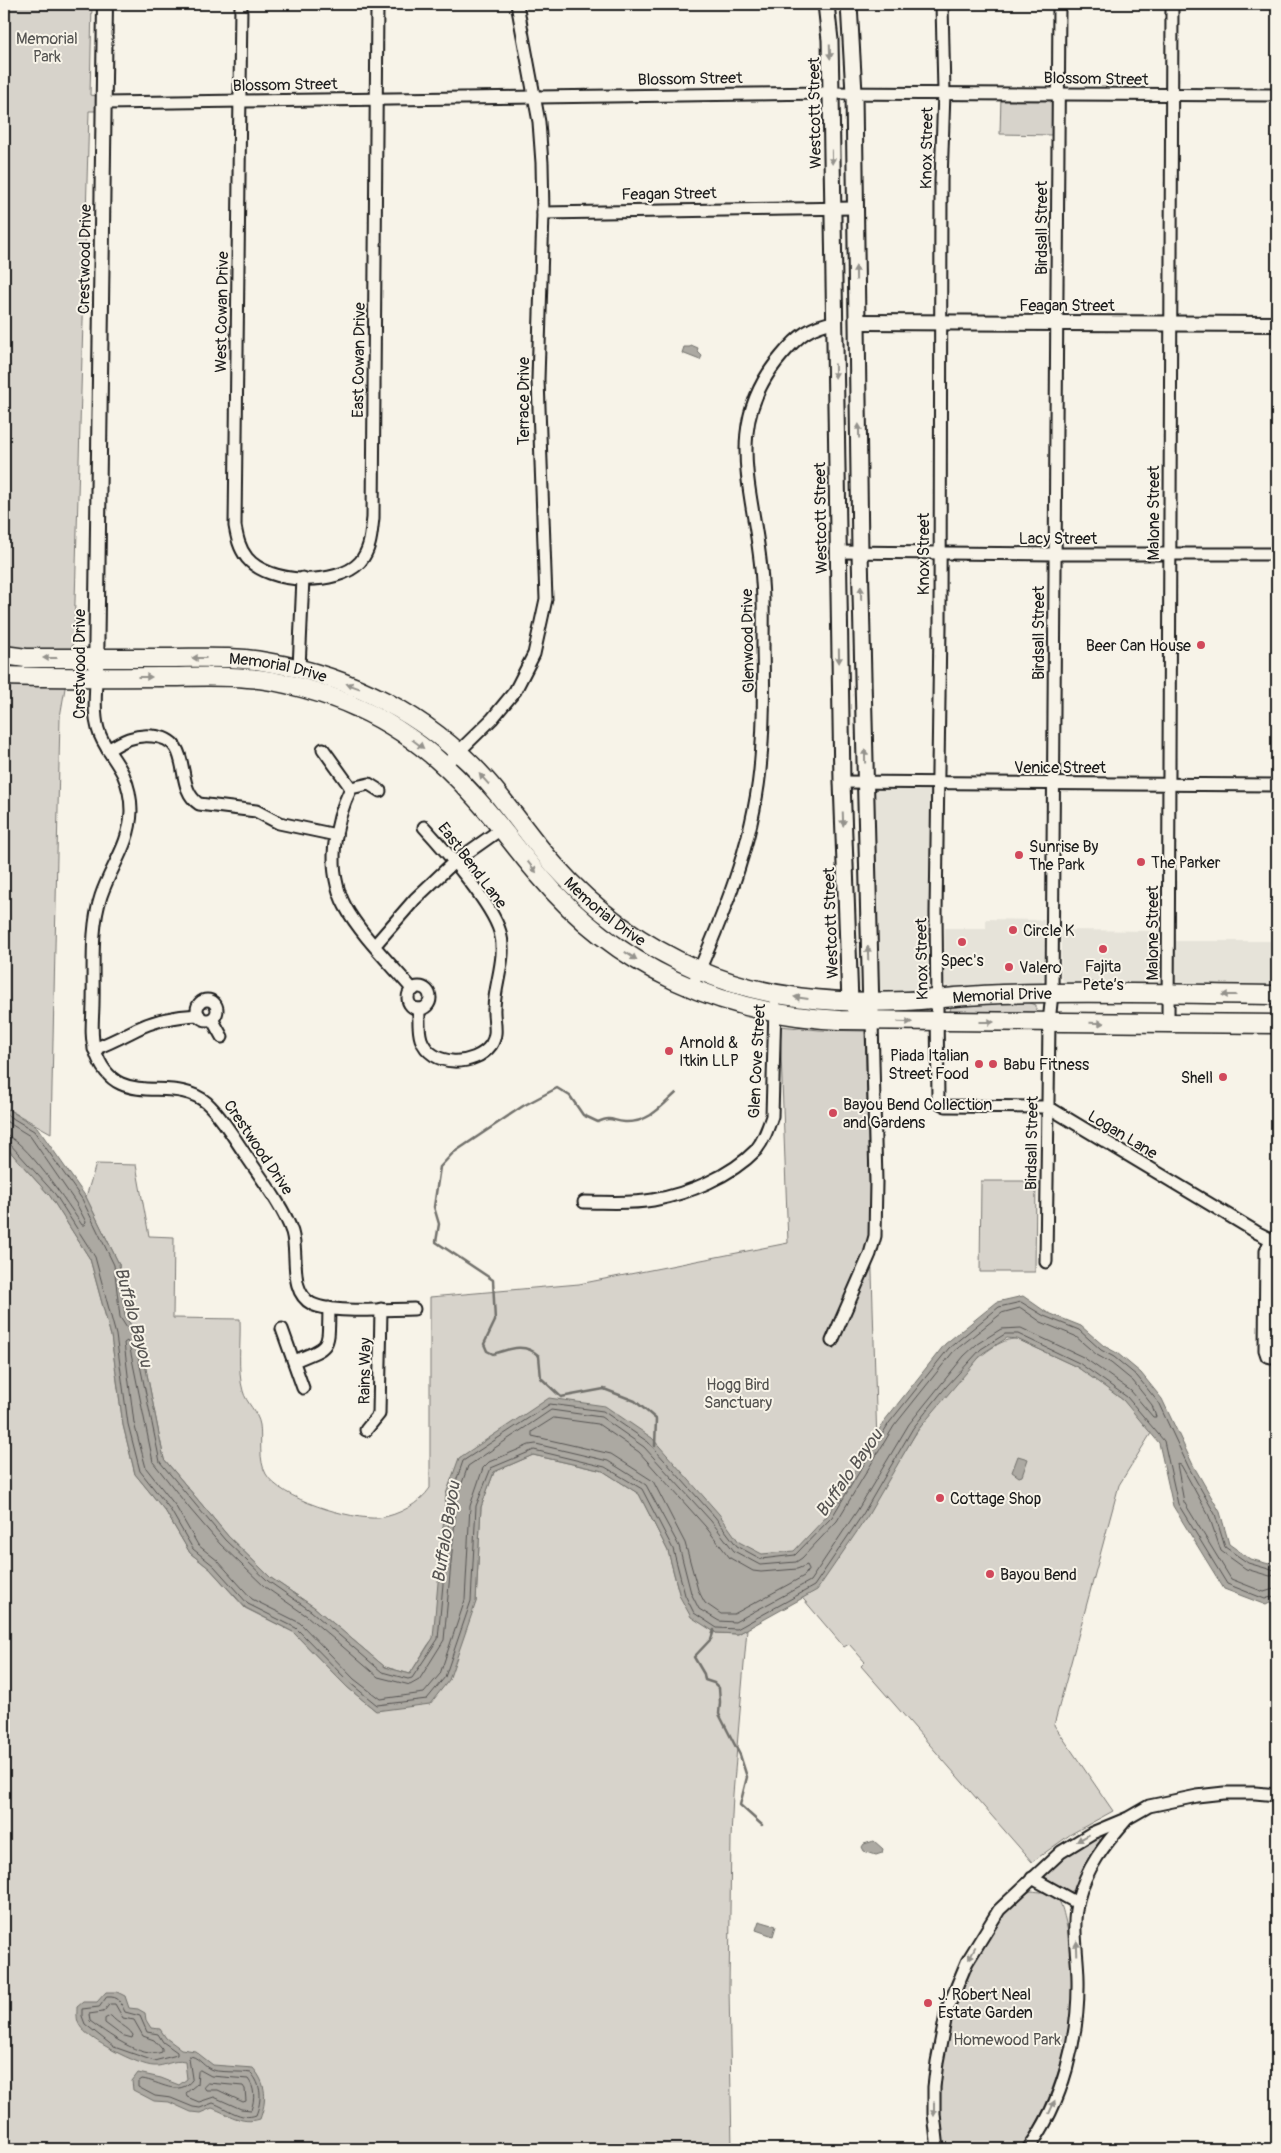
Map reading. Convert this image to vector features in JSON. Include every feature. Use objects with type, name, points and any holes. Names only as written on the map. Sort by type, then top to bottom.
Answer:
[{"type":"main road","name":"Westcott Street","points":[[826,4],[830,40],[832,92],[842,782],[850,1002]]},
{"type":"main road","points":[[849,4],[854,93],[854,208],[866,885],[872,1021]]},
{"type":"main road","points":[[835,322],[857,322]]},
{"type":"main road","name":"Memorial Drive","points":[[4,656],[227,658],[263,661],[299,668],[362,689],[400,709],[432,730],[458,752],[486,781],[575,888],[632,934],[658,951],[699,971],[734,984],[777,995],[810,1000],[850,1002],[979,994],[1277,995]]},
{"type":"main road","points":[[249,678],[262,672],[289,676],[296,673],[299,668]]},
{"type":"main road","name":"Memorial Drive","points":[[4,676],[249,678],[327,695],[357,707],[391,725],[444,766],[473,794],[540,876],[578,916],[615,945],[648,967],[691,989],[729,1003],[773,1013],[810,1018],[872,1021],[1277,1024]]},
{"type":"main road","points":[[391,725],[400,709]]},
{"type":"main road","points":[[501,829],[515,816]]},
{"type":"main road","points":[[846,886],[866,885]]},
{"type":"main road","points":[[578,916],[592,915],[614,933],[632,934]]},
{"type":"main road","points":[[850,1002],[856,1010],[872,1021]]},
{"type":"street","name":"Crestwood Drive","points":[[105,4],[96,658],[97,728],[123,774],[130,794],[131,812],[129,831],[122,852],[101,896],[95,929],[94,1049],[99,1061],[115,1081],[128,1087],[187,1093],[206,1102],[218,1115],[263,1181],[288,1223],[295,1248],[299,1292],[313,1304],[329,1308],[414,1309]]},
{"type":"street","name":"West Cowan Drive","points":[[241,4],[236,526],[238,543],[247,558],[259,568],[279,576],[302,578]]},
{"type":"street","name":"East Cowan Drive","points":[[302,578],[322,578],[339,575],[359,562],[368,549],[371,539],[377,4]]},
{"type":"street","name":"Terrace Drive","points":[[444,766],[492,719],[515,691],[527,671],[536,646],[546,599],[538,380],[543,213],[542,144],[517,4]]},
{"type":"street","name":"Knox Street","points":[[940,1103],[937,1096],[937,998],[944,92],[942,4]]},
{"type":"street","name":"Birdsall Street","points":[[1046,1262],[1049,1022],[1052,994],[1059,4]]},
{"type":"street","name":"Malone Street","points":[[1168,1023],[1172,4]]},
{"type":"street","name":"Blossom Street","points":[[104,103],[832,92],[1277,95]]},
{"type":"street","name":"Feagan Street","points":[[543,213],[854,208]]},
{"type":"street","name":"Glenwood Drive","points":[[691,989],[727,903],[744,853],[754,812],[760,764],[764,723],[762,582],[759,547],[746,481],[747,428],[759,387],[774,365],[791,345],[810,328],[835,322]]},
{"type":"street","name":"Feagan Street","points":[[857,322],[1277,324]]},
{"type":"street","name":"Lacy Street","points":[[838,552],[939,554],[1277,554]]},
{"type":"street","points":[[299,668],[302,578]]},
{"type":"street","points":[[108,750],[122,741],[135,736],[152,736],[168,739],[175,745],[182,760],[188,791],[199,804],[256,811],[279,823],[336,835]]},
{"type":"street","points":[[323,748],[351,788]]},
{"type":"street","name":"Venice Street","points":[[842,782],[1277,785]]},
{"type":"street","points":[[351,788],[369,784],[380,791]]},
{"type":"street","points":[[351,788],[344,803],[336,835],[335,878],[339,892],[346,907],[413,990]]},
{"type":"street","name":"East Bend Lane","points":[[419,1009],[421,1040],[435,1056],[444,1060],[471,1059],[483,1054],[492,1044],[496,1032],[493,1010],[495,988],[501,970],[500,933],[493,914],[424,827]]},
{"type":"street","points":[[375,945],[415,899],[453,863],[501,829]]},
{"type":"street","name":"East Bend Lane","points":[[421,988],[429,995],[428,1004],[419,1009],[412,1006],[408,998],[413,990],[421,988]]},
{"type":"street","name":"Glen Cove Street","points":[[584,1202],[652,1200],[679,1193],[731,1170],[756,1150],[767,1132],[772,1116],[773,1013],[777,995]]},
{"type":"street","points":[[94,1049],[112,1043],[143,1026],[180,1016],[198,1015],[206,1020],[212,1019],[217,1011],[215,1004],[210,1001],[203,1001],[198,1005],[198,1015]]},
{"type":"street","points":[[212,1019],[222,1037]]},
{"type":"street","points":[[832,1341],[867,1260],[875,1236],[876,1182],[872,1021]]},
{"type":"street","name":"Logan Lane","points":[[940,1103],[946,1106],[1048,1108],[1258,1233],[1270,1239],[1277,1237]]},
{"type":"street","points":[[1271,1311],[1266,1251],[1268,1246],[1277,1237]]},
{"type":"street","points":[[294,1362],[322,1350],[328,1341],[329,1308]]},
{"type":"street","name":"Rains Way","points":[[366,1430],[379,1414],[381,1309]]},
{"type":"street","points":[[282,1329],[303,1388]]},
{"type":"street","points":[[938,2149],[934,2114],[934,2087],[938,2054],[947,2010],[957,1984],[978,1942],[997,1912],[1060,1852],[1077,1841],[1128,1818],[1149,1806],[1197,1796],[1255,1793],[1277,1795]]},
{"type":"street","points":[[1028,2149],[1052,2108],[1064,2076],[1071,2047],[1078,1982],[1077,1903],[1090,1868],[1104,1845],[1128,1818]]},
{"type":"street","points":[[1032,1878],[1077,1903]]},
{"type":"shaded area","points":[[875,789],[929,789],[934,792],[932,988],[930,991],[879,994],[876,991],[872,795]]},
{"type":"shaded area","points":[[986,919],[1044,920],[1044,979],[1040,985],[951,989],[946,986],[944,982],[945,928],[986,928]]},
{"type":"shaded area","points":[[1061,930],[1162,931],[1162,983],[1159,986],[1066,985],[1061,977]]},
{"type":"shaded area","points":[[1173,941],[1272,941],[1272,984],[1270,987],[1176,986],[1174,983]]},
{"type":"green space","name":"Memorial Park","points":[[4,4],[92,4],[90,95],[98,96],[98,111],[89,111],[74,636],[60,717],[51,1133],[4,1107]]},
{"type":"green space","points":[[1001,96],[1050,99],[1053,104],[1052,135],[1000,134]]},
{"type":"green space","points":[[1025,1001],[1036,1005],[1036,1011],[1027,1015],[962,1015],[950,1011],[951,1007],[956,1005]]},
{"type":"green space","name":"Hogg Bird Sanctuary","points":[[780,1026],[819,1030],[865,1031],[878,1479],[898,1462],[949,1389],[977,1360],[1004,1341],[1017,1339],[1077,1367],[1123,1400],[1153,1430],[1119,1485],[1054,1725],[1113,1811],[1071,1834],[1032,1862],[861,1666],[865,1662],[849,1644],[844,1647],[799,1594],[671,1539],[631,1482],[575,1457],[535,1447],[492,1467],[449,1619],[428,1645],[410,1674],[385,1667],[314,1607],[271,1578],[228,1536],[164,1459],[140,1339],[125,1316],[119,1264],[86,1197],[96,1164],[136,1165],[149,1236],[174,1237],[173,1318],[240,1319],[241,1383],[245,1395],[259,1420],[262,1463],[266,1474],[274,1483],[286,1492],[335,1512],[367,1518],[386,1517],[414,1504],[430,1488],[430,1297],[579,1284],[788,1243]]},
{"type":"green space","points":[[4,1145],[50,1196],[90,1259],[111,1336],[123,1425],[135,1474],[166,1512],[190,1553],[210,1569],[245,1608],[293,1632],[347,1687],[376,1711],[476,1602],[481,1507],[494,1472],[533,1455],[603,1471],[639,1494],[668,1551],[680,1597],[716,1633],[738,1634],[747,1629],[731,1838],[729,1988],[732,2149],[4,2149]]},
{"type":"green space","points":[[981,1181],[1036,1181],[1035,1272],[980,1272]]},
{"type":"green space","points":[[1094,1838],[1099,1838],[1101,1842],[1083,1869],[1075,1890],[1069,1892],[1046,1878],[1045,1872],[1073,1850]]},
{"type":"green space","name":"Homewood Park","points":[[1031,1891],[1048,1893],[1057,1898],[1062,1908],[1069,1939],[1072,1980],[1070,2022],[1055,2081],[1040,2117],[1020,2149],[944,2149],[941,2120],[943,2064],[947,2036],[964,1981],[1004,1913],[1019,1898]]},
{"type":"water","points":[[691,345],[698,348],[697,351],[702,356],[700,360],[682,353],[684,347],[690,347]]},
{"type":"water","name":"Buffalo Bayou","points":[[4,1107],[37,1127],[86,1197],[119,1264],[125,1316],[140,1339],[164,1459],[228,1536],[271,1578],[314,1607],[385,1667],[410,1674],[433,1638],[446,1494],[459,1458],[549,1398],[605,1406],[652,1438],[719,1514],[739,1542],[762,1554],[794,1551],[828,1515],[885,1420],[945,1344],[997,1302],[1023,1296],[1046,1312],[1081,1326],[1104,1346],[1117,1353],[1141,1373],[1162,1399],[1193,1465],[1220,1512],[1229,1544],[1250,1559],[1273,1565],[1277,1562],[1277,1599],[1266,1605],[1224,1589],[1173,1506],[1159,1443],[1123,1400],[1077,1367],[1017,1339],[1007,1338],[983,1353],[917,1431],[867,1517],[817,1590],[738,1634],[716,1633],[691,1617],[680,1597],[668,1551],[639,1494],[603,1471],[533,1455],[494,1472],[481,1507],[476,1602],[449,1680],[430,1704],[376,1711],[347,1687],[293,1632],[246,1608],[210,1569],[190,1553],[166,1512],[135,1474],[123,1425],[111,1336],[90,1259],[50,1196],[4,1145]]},
{"type":"water","points":[[1018,1456],[1028,1459],[1022,1476],[1019,1477],[1012,1472]]},
{"type":"water","points":[[874,1841],[883,1849],[882,1853],[876,1855],[864,1851],[862,1847],[864,1844]]},
{"type":"water","points":[[759,1921],[776,1926],[773,1936],[756,1930]]},
{"type":"water","points":[[106,1992],[117,1992],[125,1996],[129,2008],[138,2009],[145,2013],[146,2020],[151,2028],[160,2029],[166,2038],[181,2049],[195,2051],[213,2065],[253,2068],[261,2080],[265,2099],[260,2119],[241,2120],[212,2108],[200,2113],[191,2112],[169,2102],[154,2101],[133,2090],[132,2081],[138,2073],[161,2078],[179,2085],[187,2079],[185,2062],[180,2061],[158,2066],[147,2065],[114,2051],[92,2038],[80,2026],[77,2007],[83,2002],[97,2002]]},
{"type":"waterway","points":[[655,1446],[656,1419],[635,1401],[604,1389],[561,1397],[541,1378],[539,1356],[534,1352],[523,1348],[493,1354],[487,1351],[484,1344],[495,1321],[493,1280],[436,1242],[439,1224],[434,1207],[440,1167],[453,1153],[523,1106],[557,1088],[570,1096],[583,1115],[598,1122],[609,1119],[625,1122],[641,1120],[654,1113],[676,1093]]},
{"type":"waterway","points":[[714,1630],[711,1639],[694,1657],[704,1674],[705,1680],[714,1683],[719,1688],[719,1714],[740,1755],[747,1777],[740,1805],[762,1825]]},
{"type":"place","name":"Beer Can House","points":[[1201,645]]},
{"type":"place","name":"Sunrise By The Park","points":[[1019,855]]},
{"type":"place","name":"The Parker","points":[[1141,862]]},
{"type":"place","name":"Circle K","points":[[1013,930]]},
{"type":"place","name":"Spec's","points":[[962,942]]},
{"type":"place","name":"Fajita Pete’s","points":[[1103,949]]},
{"type":"place","name":"Valero","points":[[1009,967]]},
{"type":"place","name":"Arnold & Itkin LLP","points":[[669,1051]]},
{"type":"place","name":"Piada Italian Street Food","points":[[979,1064]]},
{"type":"place","name":"Babu Fitness","points":[[993,1064]]},
{"type":"place","name":"Shell","points":[[1223,1077]]},
{"type":"place","name":"Bayou Bend Collection and Gardens","points":[[833,1113]]},
{"type":"place","name":"Cottage Shop","points":[[940,1498]]},
{"type":"place","name":"Bayou Bend","points":[[990,1574]]},
{"type":"place","name":"J. Robert Neal Estate Garden","points":[[928,2003]]}]
